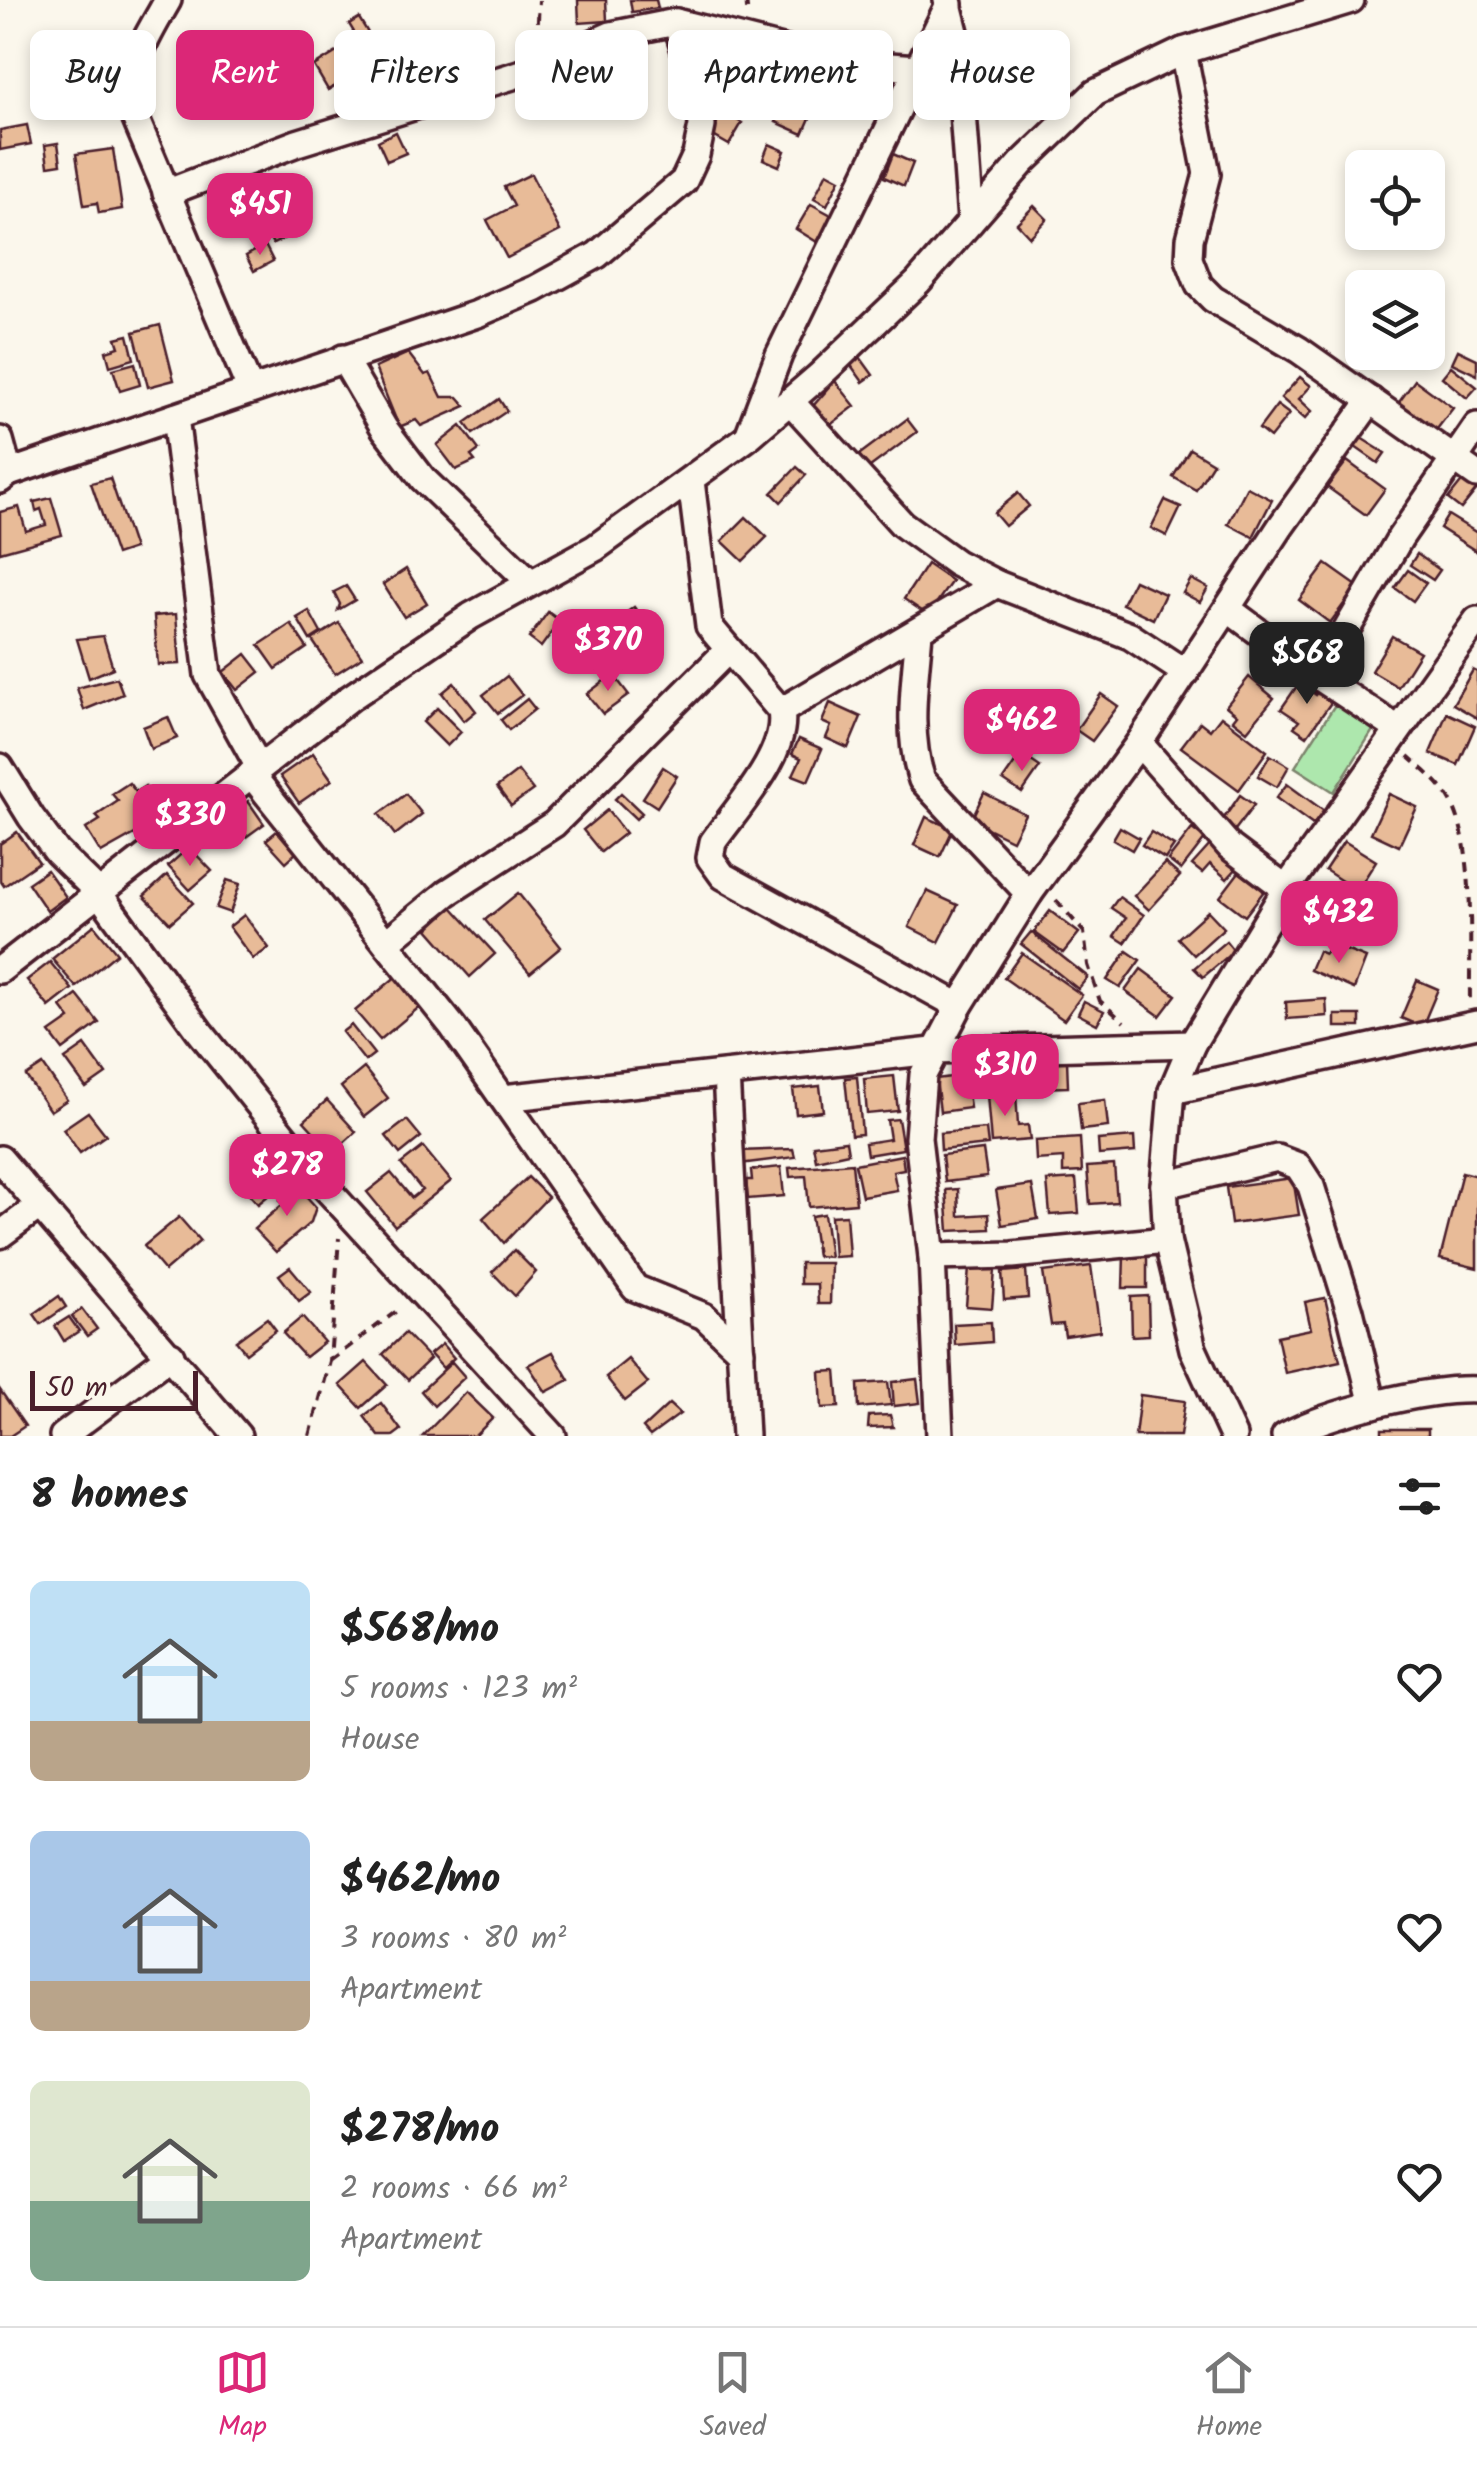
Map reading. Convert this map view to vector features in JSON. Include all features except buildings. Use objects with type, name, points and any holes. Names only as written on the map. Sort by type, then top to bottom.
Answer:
[{"type":"street","points":[[168,0],[139,50],[130,86],[134,115],[250,389]]},
{"type":"street","points":[[0,970],[402,660],[594,548],[747,438],[791,402],[918,282],[1022,163],[1095,92],[1183,51],[1348,0]]},
{"type":"street","points":[[948,2],[958,44],[971,221]]},
{"type":"street","points":[[935,30],[948,2]]},
{"type":"street","points":[[637,30],[676,22],[834,62],[913,68]]},
{"type":"street","points":[[0,440],[5,477],[250,389],[477,314],[535,289],[597,255],[684,181],[696,155],[702,126],[700,97],[676,22]]},
{"type":"street","points":[[1183,51],[1207,174],[1190,239],[1189,259],[1199,285],[1477,475]]},
{"type":"street","points":[[166,193],[297,143],[515,75]]},
{"type":"street","points":[[747,438],[779,355],[913,78]]},
{"type":"street","points":[[343,358],[384,428],[423,479],[530,582]]},
{"type":"street","points":[[940,1436],[932,1257],[918,1138],[923,1074],[959,1006],[1033,890],[1139,743],[1281,526],[1371,400]]},
{"type":"street","points":[[791,402],[902,524],[956,563],[997,584],[1130,636],[1186,673]]},
{"type":"street","points":[[176,418],[208,675],[255,770],[453,1026],[635,1288],[704,1316],[741,1352]]},
{"type":"street","points":[[1319,677],[1400,538],[1477,426]]},
{"type":"street","points":[[692,480],[709,626],[781,711],[784,725],[774,756],[713,842],[710,858],[723,876],[959,1006]]},
{"type":"street","points":[[781,711],[997,584]]},
{"type":"street","points":[[1228,609],[1394,734]]},
{"type":"street","points":[[1233,1436],[1192,1348],[1166,1240],[1164,1186],[1172,1091],[1192,1044],[1286,889],[1477,620]]},
{"type":"street","points":[[919,632],[912,710],[922,780],[1033,890]]},
{"type":"street","points":[[386,942],[447,893],[554,824],[728,651]]},
{"type":"street","points":[[1139,743],[1230,846],[1286,889]]},
{"type":"street","points":[[0,767],[30,817],[98,892],[200,1032],[324,1186],[553,1436]]},
{"type":"street","points":[[1172,1091],[1474,1025]]},
{"type":"street","points":[[503,1098],[934,1051],[1192,1044]]},
{"type":"street","points":[[726,1074],[745,1436]]},
{"type":"street","points":[[1164,1186],[1277,1158],[1298,1166],[1311,1186],[1350,1311],[1373,1406]]},
{"type":"street","points":[[0,1159],[238,1436]]},
{"type":"street","points":[[0,1235],[40,1206]]},
{"type":"street","points":[[932,1257],[1012,1255],[1166,1240]]},
{"type":"street","points":[[62,1436],[172,1355]]},
{"type":"street","points":[[1285,1436],[1373,1406],[1477,1390]]},
{"type":"path","points":[[537,30],[539,0]]},
{"type":"path","points":[[1394,734],[1447,795],[1459,820],[1466,852],[1474,1025]]},
{"type":"path","points":[[1033,890],[1054,898],[1084,932],[1088,965],[1100,1001],[1148,1044]]},
{"type":"path","points":[[310,1436],[330,1362],[339,1231]]},
{"type":"path","points":[[330,1362],[421,1291]]},
{"type":"green space","points":[[1338,700],[1377,724],[1334,792],[1295,767]]}]
